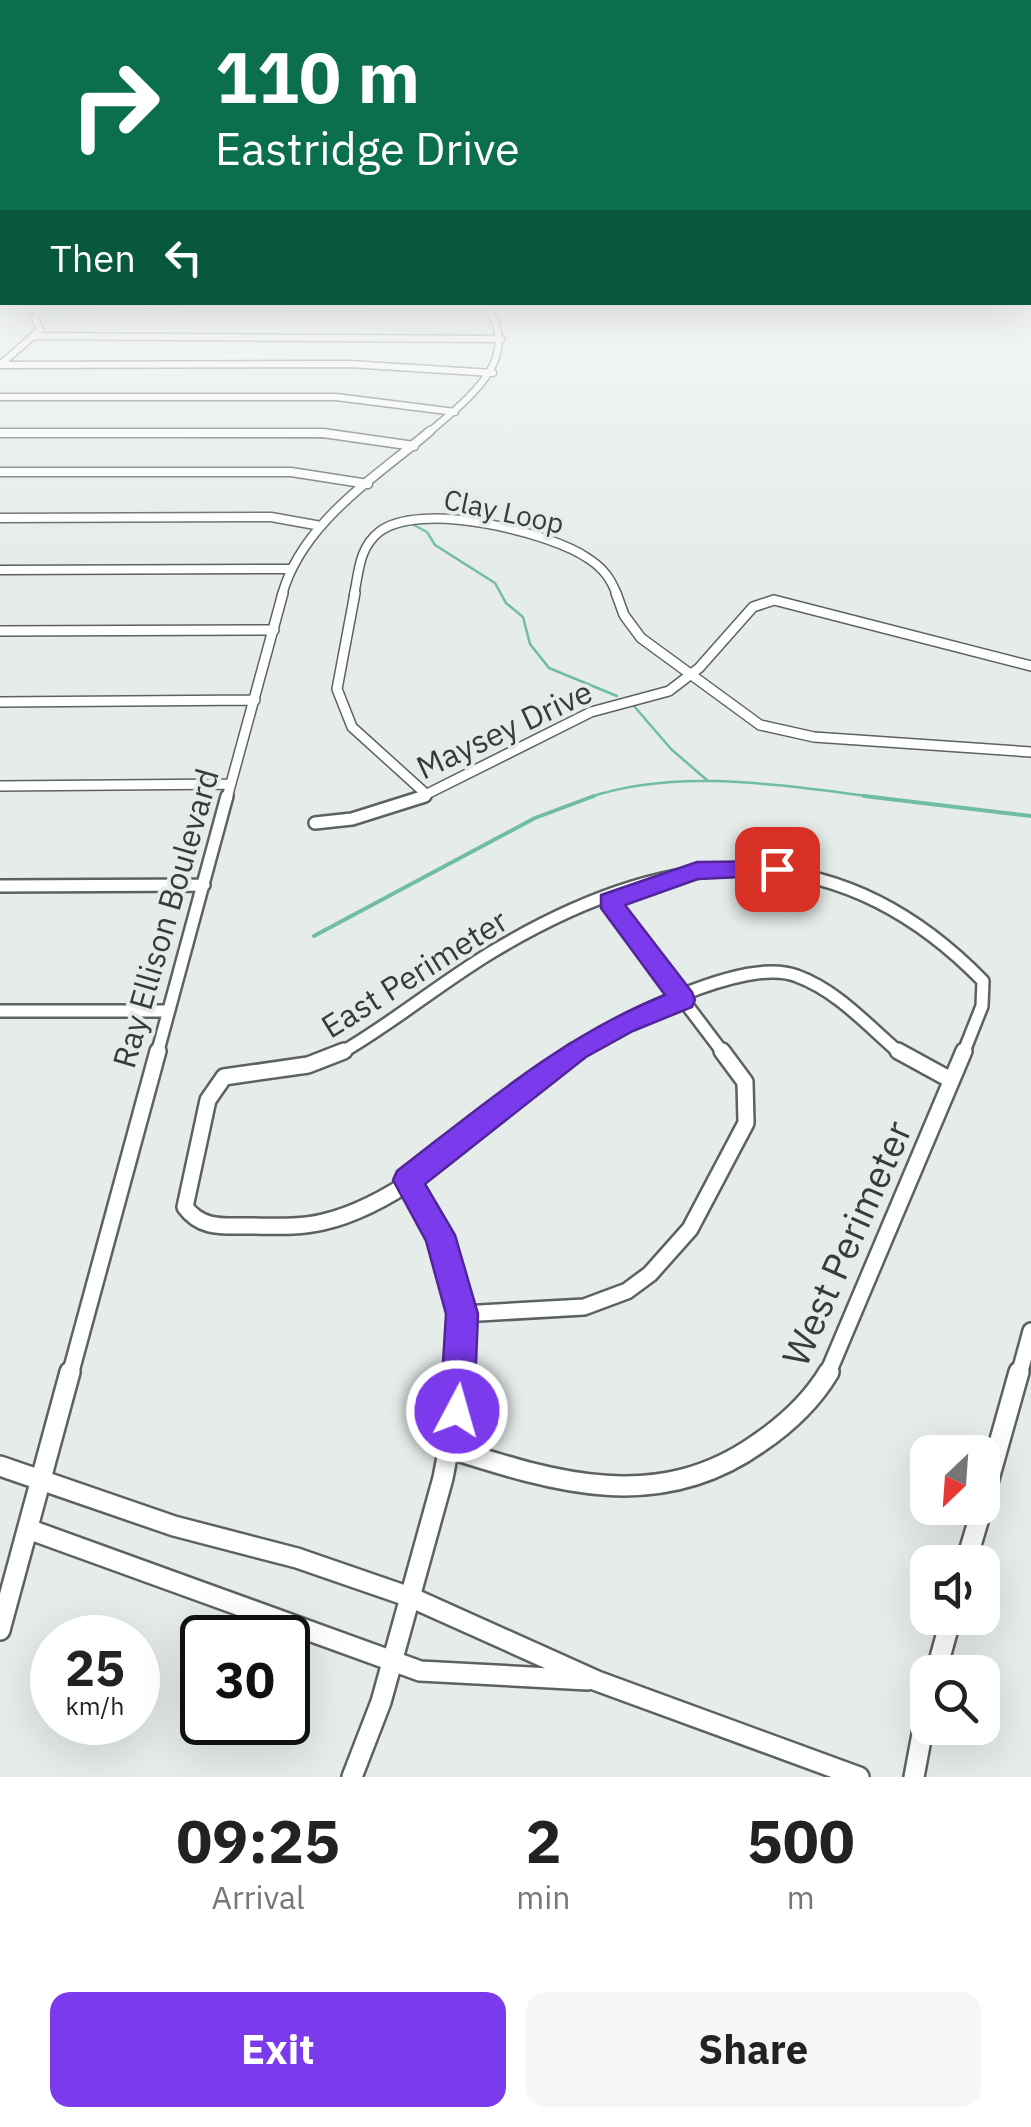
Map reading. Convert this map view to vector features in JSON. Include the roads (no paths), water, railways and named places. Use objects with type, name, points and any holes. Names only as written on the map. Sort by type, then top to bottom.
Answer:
[{"type":"street","name":"Ray Ellison Boulevard","points":[[0,1630],[289,569],[302,544],[320,526],[479,387]]},
{"type":"street","points":[[0,397],[336,396],[455,412]]},
{"type":"street","points":[[0,432],[323,432],[414,446]]},
{"type":"street","points":[[0,472],[291,472],[368,484]]},
{"type":"street","points":[[0,518],[271,517],[320,526]]},
{"type":"street","name":"Clay Loop","points":[[426,794],[352,726],[337,689],[362,549],[382,529],[412,519],[450,518],[546,540],[578,552],[610,576],[624,615],[641,638],[749,719],[780,732],[1031,752]]},
{"type":"street","points":[[0,570],[289,569]]},
{"type":"street","name":"Maysey Drive","points":[[316,823],[360,820],[426,794],[571,721],[624,701],[665,694],[689,676],[753,607],[774,600],[1031,666]]},
{"type":"street","points":[[0,630],[274,630]]},
{"type":"street","points":[[0,702],[255,700]]},
{"type":"street","points":[[0,786],[231,784]]},
{"type":"street","name":"East Perimeter","points":[[407,1180],[343,1216],[298,1226],[211,1226],[191,1218],[185,1207],[208,1100],[224,1077],[290,1070],[332,1058],[516,939],[697,870],[758,867],[832,882],[895,910],[974,971]]},
{"type":"street","points":[[0,886],[204,886]]},
{"type":"street","points":[[462,1314],[601,1303],[650,1275],[682,1239],[738,1141],[750,1105],[745,1082],[609,902]]},
{"type":"street","name":"West Perimeter","points":[[448,1448],[549,1480],[642,1488],[677,1482],[740,1457],[782,1427],[816,1392],[840,1354],[986,988],[974,971]]},
{"type":"street","points":[[352,1777],[369,1742],[394,1661],[462,1384],[462,1314],[440,1235],[407,1180],[577,1049],[624,1023],[746,973],[782,972],[823,989],[913,1064],[951,1080]]},
{"type":"street","points":[[0,1011],[167,1011]]},
{"type":"street","points":[[1000,1452],[1024,1381],[1031,1331]]},
{"type":"street","points":[[0,1466],[410,1597],[598,1681],[859,1777]]},
{"type":"street","points":[[28,1529],[420,1671],[598,1681]]},
{"type":"street","points":[[914,1777],[917,1745]]},
{"type":"waterway","points":[[412,524],[427,532],[435,545],[495,583],[506,603],[523,617],[530,644],[549,668],[617,696]]},
{"type":"waterway","points":[[634,706],[671,749],[708,781]]},
{"type":"waterway","points":[[593,796],[623,788],[697,781],[885,798]]},
{"type":"waterway","points":[[314,936],[535,818],[593,796]]},
{"type":"waterway","points":[[587,798],[593,796]]},
{"type":"waterway","points":[[864,796],[1031,816]]}]
